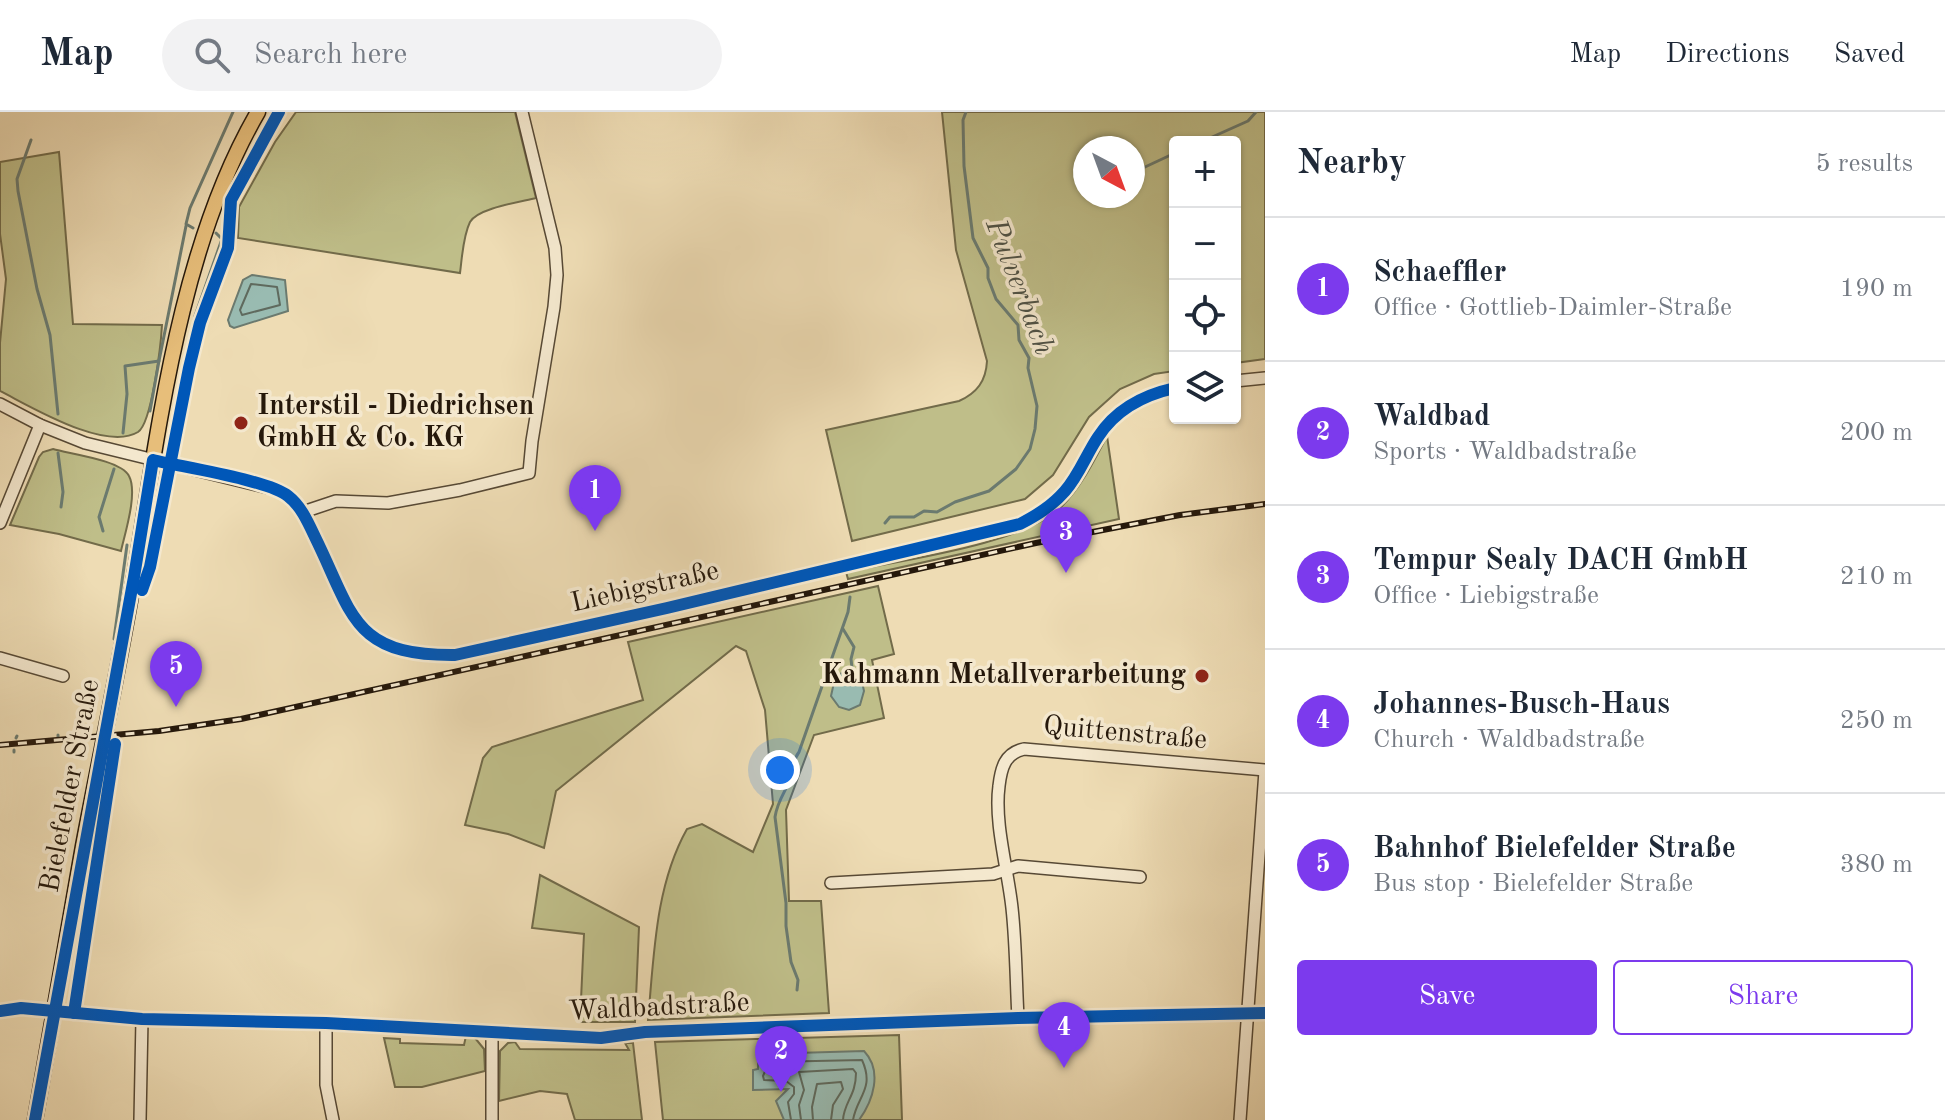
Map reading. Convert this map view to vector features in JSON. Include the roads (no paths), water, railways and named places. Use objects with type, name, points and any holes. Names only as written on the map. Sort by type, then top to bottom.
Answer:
[{"type":"main road","name":"Bielefelder Straße","points":[[35,1120],[153,460],[185,306],[204,237],[234,158],[258,112]]},
{"type":"street","points":[[303,512],[336,501],[388,503],[529,473],[557,275],[555,248],[522,112]]},
{"type":"street","points":[[1241,380],[1265,378]]},
{"type":"street","name":"Liebigstraße","points":[[0,404],[40,425],[85,443],[281,491],[303,512],[345,604],[362,628],[384,644],[432,655],[455,655],[1020,524],[1039,514],[1067,488],[1098,436],[1124,408],[1141,398],[1169,390]]},
{"type":"street","points":[[0,523],[40,425]]},
{"type":"street","points":[[0,658],[63,676]]},
{"type":"street","name":"Quittenstraße","points":[[1018,1018],[1012,910],[999,804],[999,786],[1008,756],[1024,749],[1265,771]]},
{"type":"street","points":[[1240,1120],[1265,771]]},
{"type":"street","points":[[831,883],[993,874],[1018,866],[1140,877]]},
{"type":"street","name":"Waldbadstraße","points":[[0,1011],[21,1008],[142,1019],[326,1023],[601,1038],[645,1032],[1018,1018],[1265,1013]]},
{"type":"street","points":[[140,1120],[142,1019]]},
{"type":"street","points":[[326,1023],[326,1085],[333,1120]]},
{"type":"street","points":[[492,1033],[492,1120]]},
{"type":"water","points":[[252,275],[285,280],[288,311],[234,328],[228,320],[243,280]]},
{"type":"water","points":[[848,668],[860,672],[864,691],[860,705],[849,710],[839,707],[831,696],[835,678]]},
{"type":"water","points":[[864,1051],[873,1068],[874,1086],[859,1120],[784,1120],[776,1101],[788,1089],[753,1090],[753,1070],[758,1069],[758,1054]]},
{"type":"waterway","points":[[193,228],[186,224],[190,208],[233,112]]},
{"type":"waterway","name":"Pulverbach","points":[[885,523],[890,517],[914,517],[924,511],[937,512],[955,502],[989,491],[1016,469],[1030,449],[1035,429],[1037,406],[1028,368],[1029,358],[1019,340],[1018,325],[996,299],[988,278],[988,268],[973,238],[964,166],[963,120],[966,112]]},
{"type":"waterway","points":[[1214,136],[1248,121],[1256,112]]},
{"type":"waterway","points":[[31,140],[17,179],[18,191],[37,289],[50,335],[58,414]]},
{"type":"waterway","points":[[1145,167],[1169,156]]},
{"type":"waterway","points":[[123,433],[127,394],[125,366],[159,361],[186,226]]},
{"type":"waterway","points":[[172,425],[195,316],[222,239],[216,233]]},
{"type":"waterway","points":[[150,411],[159,361]]},
{"type":"waterway","points":[[58,453],[63,492],[61,507]]},
{"type":"waterway","points":[[103,531],[99,517],[114,469]]},
{"type":"waterway","points":[[148,560],[160,493]]},
{"type":"waterway","points":[[114,639],[127,545]]},
{"type":"waterway","name":"Pulverbach","points":[[797,990],[798,980],[791,962],[786,926],[775,817],[848,612],[850,597]]},
{"type":"waterway","points":[[843,629],[854,647],[852,668]]},
{"type":"railway","points":[[0,745],[159,731],[241,719],[1036,543],[1180,515],[1265,504]]},
{"type":"place","name":"Interstil - Diedrichsen GmbH & Co. KG","points":[[241,423]]},
{"type":"place","name":"Schaeffler","points":[[595,531]]},
{"type":"place","name":"Tempur Sealy DACH GmbH","points":[[1066,573]]},
{"type":"place","name":"Kahmann Metallverarbeitung","points":[[1202,676]]},
{"type":"place","name":"Bahnhof Bielefelder Straße","points":[[176,707]]},
{"type":"place","name":"Johannes-Busch-Haus","points":[[1064,1068]]},
{"type":"place","name":"Waldbad","points":[[781,1092]]}]
